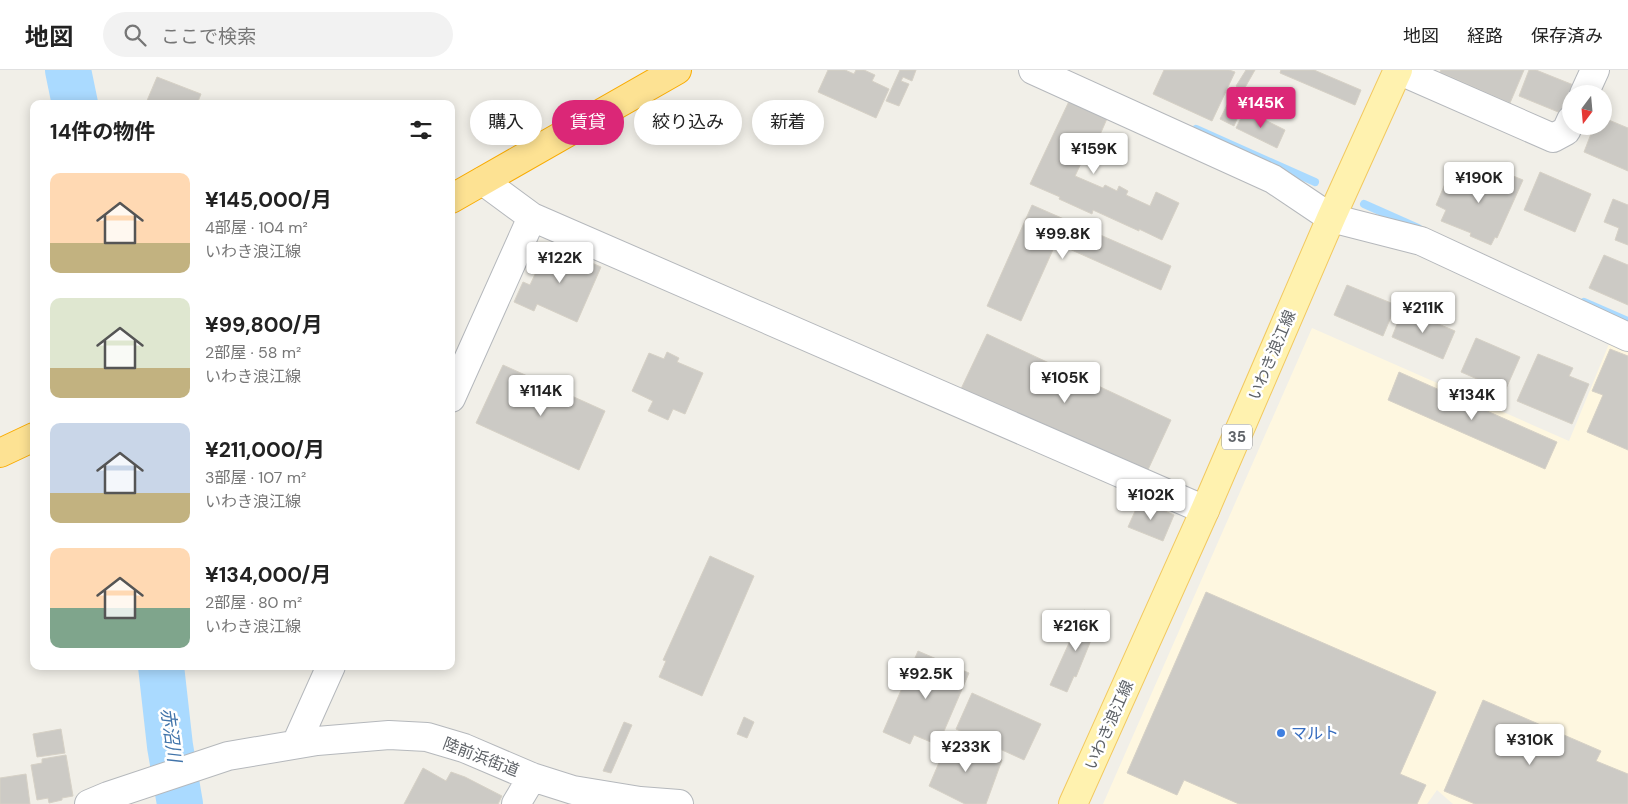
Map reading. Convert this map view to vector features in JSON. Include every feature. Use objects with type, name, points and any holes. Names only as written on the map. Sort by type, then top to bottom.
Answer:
[{"type":"highway","points":[[455,196],[677,70]]},
{"type":"highway","points":[[0,453],[30,439]]},
{"type":"main road","name":"いわき浪江線","points":[[1074,804],[1205,510],[1331,218],[1398,70]]},
{"type":"street","points":[[1033,70],[1274,179],[1331,218],[1420,241],[1628,337]]},
{"type":"street","points":[[1398,70],[1553,138],[1562,133]]},
{"type":"street","points":[[1588,85],[1595,70]]},
{"type":"street","points":[[483,181],[532,217],[1205,510]]},
{"type":"street","points":[[455,389],[532,217]]},
{"type":"street","points":[[296,744],[329,670]]},
{"type":"street","name":"陸前浜街道","points":[[89,804],[221,759],[296,744],[390,735],[427,737],[464,748],[532,777],[594,795],[679,804]]},
{"type":"street","points":[[516,804],[532,777]]},
{"type":"shaded area","points":[[1312,328],[1569,441],[1611,339],[1628,347],[1628,804],[1453,804],[1437,790],[1427,804],[1103,804]]},
{"type":"building","points":[[828,70],[845,70],[854,74],[856,70],[864,70],[875,75],[872,81],[889,89],[876,118],[818,92]]},
{"type":"building","points":[[900,70],[916,70],[912,81],[903,77],[901,81],[909,84],[899,106],[886,101]]},
{"type":"building","points":[[1164,70],[1229,70],[1235,72],[1212,121],[1153,94]]},
{"type":"building","points":[[1246,70],[1255,70],[1243,91],[1236,86]]},
{"type":"building","points":[[1281,70],[1314,70],[1361,90],[1355,105],[1280,73]]},
{"type":"building","points":[[1441,70],[1524,70],[1510,103],[1440,72]]},
{"type":"building","points":[[1529,70],[1536,70],[1574,85],[1562,85],[1562,114],[1519,96]]},
{"type":"building","points":[[157,77],[201,94],[199,100],[147,100]]},
{"type":"building","points":[[1071,97],[1109,114],[1089,160],[1084,157],[1075,176],[1103,188],[1105,185],[1117,191],[1119,186],[1128,191],[1126,195],[1150,206],[1156,192],[1179,203],[1162,240],[1093,210],[1092,214],[1030,184]]},
{"type":"building","points":[[1227,105],[1240,112],[1234,126],[1220,119]]},
{"type":"building","points":[[1245,110],[1285,130],[1277,148],[1236,128]]},
{"type":"building","points":[[1612,121],[1628,128],[1628,171],[1584,152],[1591,135],[1612,135]]},
{"type":"building","points":[[1496,169],[1523,180],[1497,238],[1495,237],[1491,245],[1470,236],[1471,233],[1441,221],[1446,210],[1436,205],[1450,172],[1476,183],[1474,187],[1486,192]]},
{"type":"building","points":[[1540,172],[1591,194],[1575,232],[1524,210]]},
{"type":"building","points":[[1613,199],[1628,205],[1628,245],[1615,240],[1619,228],[1604,222]]},
{"type":"building","points":[[1032,205],[1171,266],[1161,290],[1056,243],[1021,321],[987,306]]},
{"type":"building","points":[[549,244],[601,267],[577,322],[537,304],[534,311],[514,302],[523,282],[530,285]]},
{"type":"building","points":[[1604,255],[1628,265],[1628,305],[1589,288]]},
{"type":"building","points":[[1347,285],[1396,305],[1383,336],[1334,315]]},
{"type":"building","points":[[1403,309],[1455,331],[1443,359],[1392,337]]},
{"type":"building","points":[[987,334],[1171,420],[1146,474],[960,391]]},
{"type":"building","points":[[1476,338],[1520,357],[1505,391],[1461,372]]},
{"type":"building","points":[[1610,349],[1628,356],[1628,450],[1587,432],[1603,395],[1592,391]]},
{"type":"building","points":[[667,352],[679,358],[677,362],[703,373],[685,414],[673,409],[668,420],[648,411],[653,401],[632,391],[649,353],[664,359]]},
{"type":"building","points":[[1538,354],[1573,368],[1569,376],[1589,384],[1572,424],[1517,401]]},
{"type":"building","points":[[503,365],[605,411],[579,470],[476,423]]},
{"type":"building","points":[[1399,372],[1557,442],[1545,469],[1388,400]]},
{"type":"building","points":[[1140,500],[1174,515],[1163,541],[1128,527]]},
{"type":"building","points":[[710,556],[754,576],[702,696],[659,677],[666,661],[663,660]]},
{"type":"building","name":"マルト","points":[[1206,592],[1436,692],[1400,774],[1426,785],[1417,804],[1239,804],[1184,780],[1177,795],[1127,773]]},
{"type":"building","points":[[1084,610],[1100,618],[1076,677],[1074,676],[1067,692],[1050,685]]},
{"type":"building","points":[[918,651],[969,673],[938,745],[914,735],[910,744],[883,732]]},
{"type":"building","points":[[972,693],[1041,724],[1024,760],[956,729]]},
{"type":"building","points":[[1483,700],[1601,751],[1596,761],[1628,774],[1628,804],[1475,804],[1444,791]]},
{"type":"building","points":[[744,717],[754,722],[747,738],[737,734]]},
{"type":"building","points":[[624,722],[632,725],[611,773],[603,771]]},
{"type":"building","points":[[61,729],[65,753],[37,757],[33,734]]},
{"type":"building","points":[[950,737],[1002,760],[986,804],[965,804],[929,786]]},
{"type":"building","points":[[66,755],[73,796],[49,803],[48,798],[37,800],[31,765],[42,763],[42,759]]},
{"type":"building","points":[[423,768],[446,781],[451,772],[502,796],[498,804],[404,804]]},
{"type":"building","points":[[26,774],[30,804],[0,804],[0,778]]},
{"type":"waterway","name":"赤沼川","points":[[68,70],[74,100]]},
{"type":"waterway","points":[[1196,129],[1315,182]]},
{"type":"waterway","points":[[1364,204],[1418,228]]},
{"type":"waterway","points":[[1584,302],[1628,321]]},
{"type":"waterway","name":"赤沼川","points":[[161,670],[170,746],[180,804]]},
{"type":"place","name":"マルト","points":[[1281,733]]}]
